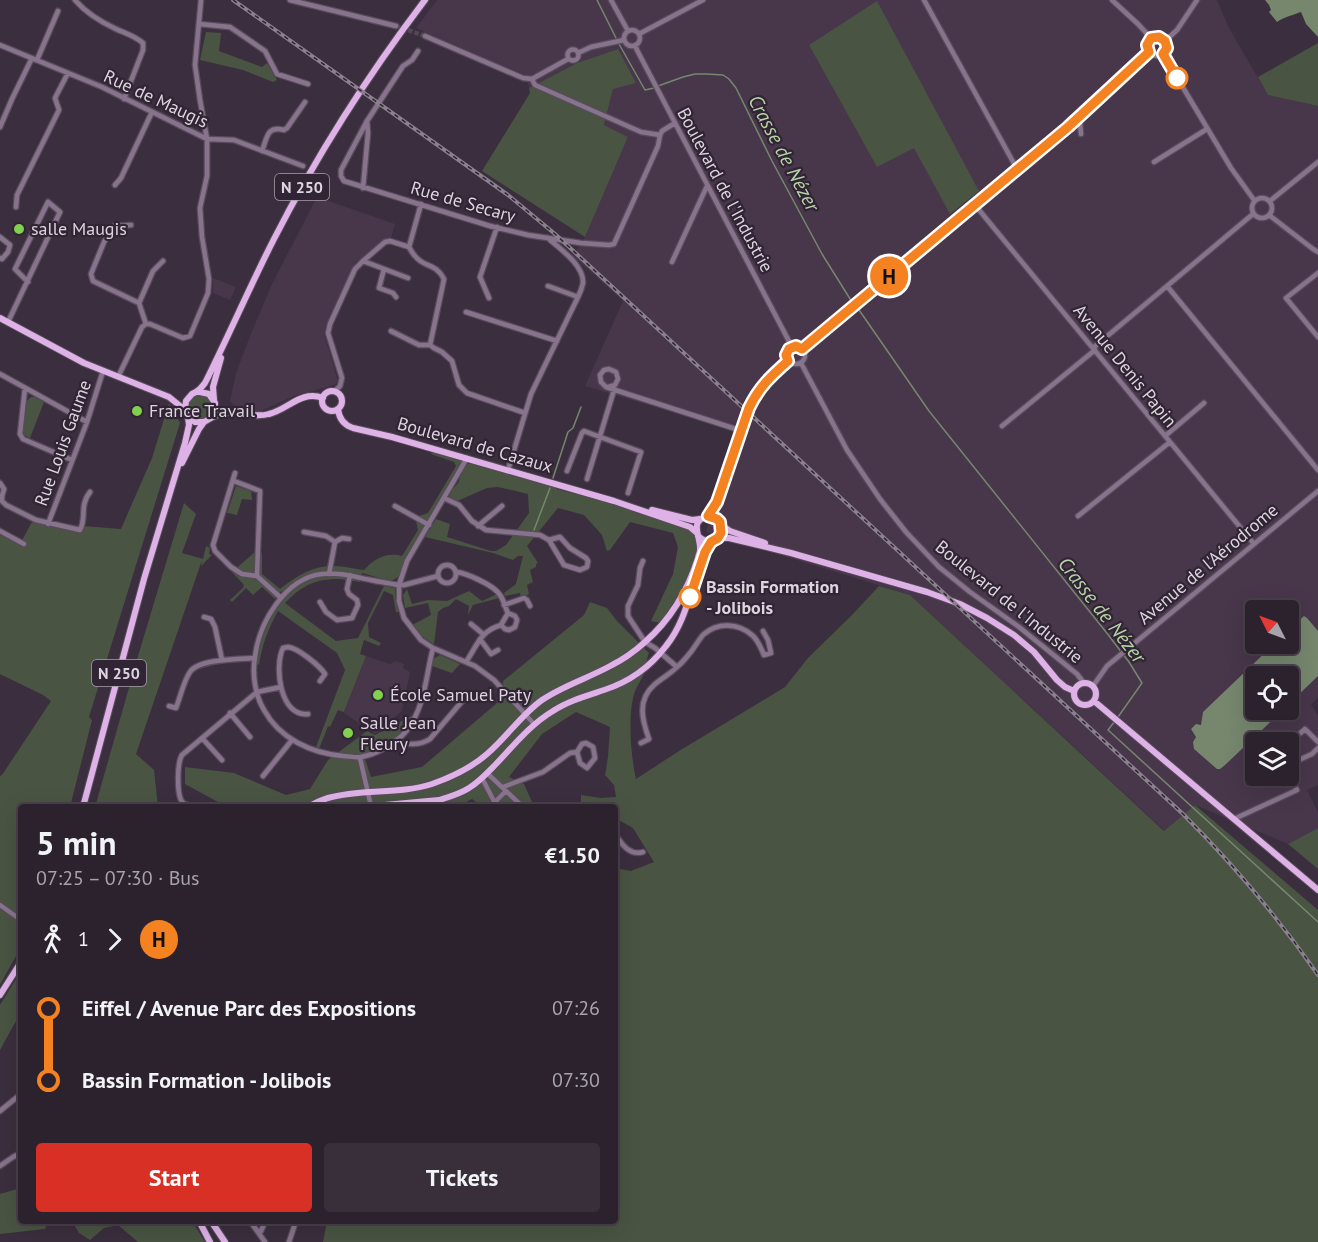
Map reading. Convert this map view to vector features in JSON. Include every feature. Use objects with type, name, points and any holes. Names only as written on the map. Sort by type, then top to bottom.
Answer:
[{"type":"main road","name":"N 250","points":[[83,804],[189,425],[186,401],[206,382],[274,238],[324,149],[361,90],[425,0]]},
{"type":"main road","points":[[0,318],[76,359],[169,397],[186,397],[194,393],[209,394],[225,412]]},
{"type":"main road","name":"N 250","points":[[175,477],[194,437],[215,411],[213,387],[222,350]]},
{"type":"main road","points":[[335,391],[342,399],[338,409],[332,411],[323,405],[323,398],[328,392],[335,391]]},
{"type":"main road","points":[[169,397],[195,422],[204,422]]},
{"type":"main road","points":[[211,418],[225,412],[265,415],[305,397],[323,398]]},
{"type":"main road","name":"Boulevard de Cazaux","points":[[338,409],[339,416],[348,426],[614,501],[690,527],[698,535]]},
{"type":"main road","name":"Boulevard de Cazaux","points":[[614,501],[700,519]]},
{"type":"main road","points":[[315,804],[328,798],[368,792],[414,789],[450,777],[487,754],[525,714],[551,694],[613,665],[645,642],[667,618],[691,578],[700,550],[696,525],[700,519],[708,516],[730,531],[791,553]]},
{"type":"main road","points":[[718,538],[721,533],[719,522]]},
{"type":"main road","points":[[698,535],[704,541],[711,542]]},
{"type":"main road","points":[[394,804],[439,800],[468,789],[534,724],[562,705],[619,685],[647,667],[661,653],[681,624],[705,552],[711,542],[718,538],[729,538],[791,553],[952,600],[1002,626],[1034,652],[1061,684],[1074,691]]},
{"type":"main road","points":[[1087,683],[1093,686],[1096,692],[1094,701],[1088,705],[1080,704],[1075,698],[1074,691],[1078,685],[1087,683]]},
{"type":"main road","points":[[1094,701],[1318,890]]},
{"type":"main road","points":[[0,995],[18,967]]},
{"type":"main road","points":[[201,1224],[210,1242]]},
{"type":"main road","points":[[213,1224],[225,1242]]},
{"type":"street","points":[[75,0],[94,18],[143,43],[143,50],[124,99]]},
{"type":"street","points":[[118,377],[142,327],[150,324],[183,338],[190,336],[208,292],[209,279],[200,208],[207,176],[207,139],[195,65],[201,0]]},
{"type":"street","points":[[290,0],[396,26]]},
{"type":"street","points":[[611,0],[628,31]]},
{"type":"street","points":[[639,34],[702,0]]},
{"type":"street","points":[[924,0],[1017,169]]},
{"type":"street","points":[[1112,0],[1151,38]]},
{"type":"street","points":[[1165,41],[1177,30],[1197,0]]},
{"type":"street","points":[[0,127],[58,11]]},
{"type":"street","points":[[199,24],[230,27],[265,51],[277,74],[308,84]]},
{"type":"street","points":[[620,41],[628,31],[633,30],[639,34]]},
{"type":"street","points":[[425,36],[524,78],[532,79],[568,58],[576,60],[578,53],[591,47],[620,41],[628,45],[636,45],[640,39],[639,34]]},
{"type":"street","points":[[1159,37],[1165,41],[1167,48],[1163,54],[1156,56],[1149,52],[1147,45],[1151,38],[1159,37]]},
{"type":"street","name":"Rue de Maugis","points":[[0,45],[68,73],[207,139],[234,140],[303,166]]},
{"type":"street","name":"Boulevard de l'Industrie","points":[[636,45],[792,347]]},
{"type":"street","name":"Rue de Secary","points":[[418,51],[412,60],[403,66],[367,121],[341,170],[340,176],[344,181],[497,227],[548,238],[609,245],[614,244],[658,146],[660,135]]},
{"type":"street","points":[[802,349],[1068,127],[1149,52]]},
{"type":"street","points":[[1163,54],[1230,168],[1254,200]]},
{"type":"street","points":[[16,207],[17,195],[59,110],[55,98],[68,73]]},
{"type":"street","points":[[532,79],[535,85],[640,132],[660,135],[662,131],[675,123]]},
{"type":"street","points":[[262,151],[268,133],[276,128],[284,130],[287,128],[305,102]]},
{"type":"street","points":[[115,185],[121,178],[152,112]]},
{"type":"street","points":[[1068,127],[1074,128],[1081,134],[1082,114]]},
{"type":"street","points":[[363,188],[367,121]]},
{"type":"street","points":[[1155,162],[1207,129]]},
{"type":"street","points":[[1270,201],[1318,162]]},
{"type":"street","points":[[672,262],[708,185]]},
{"type":"street","points":[[1262,197],[1270,201],[1272,208],[1269,215],[1262,218],[1253,214],[1251,206],[1254,200],[1262,197]]},
{"type":"street","points":[[8,322],[28,282],[60,212],[48,202],[15,269],[28,282]]},
{"type":"street","points":[[409,247],[421,204]]},
{"type":"street","name":"Avenue Denis Papin","points":[[975,205],[1254,544]]},
{"type":"street","points":[[1002,426],[1253,214]]},
{"type":"street","points":[[1269,215],[1318,252]]},
{"type":"street","points":[[131,225],[114,226],[104,242],[91,274],[93,281],[139,303]]},
{"type":"street","points":[[489,298],[480,277],[497,227]]},
{"type":"street","points":[[0,237],[10,245],[8,252],[2,259],[0,258]]},
{"type":"street","points":[[508,470],[531,394],[578,297],[583,281],[575,263],[548,238]]},
{"type":"street","points":[[335,391],[340,386],[342,378],[328,327],[355,269],[385,242],[390,241],[409,247],[414,256],[440,271],[444,279],[430,345]]},
{"type":"street","points":[[146,324],[139,303],[153,271],[163,261]]},
{"type":"street","points":[[363,261],[408,278]]},
{"type":"street","points":[[384,268],[379,288],[393,292],[396,297]]},
{"type":"street","points":[[1318,273],[1286,298],[1318,337]]},
{"type":"street","points":[[548,286],[578,297]]},
{"type":"street","points":[[1167,286],[1318,470]]},
{"type":"street","points":[[466,312],[557,340]]},
{"type":"street","points":[[391,331],[419,345],[430,345],[442,352],[452,361],[459,385],[467,393],[525,413]]},
{"type":"street","points":[[796,346],[802,349],[805,356],[801,363],[792,364],[788,361],[787,351],[796,346]]},
{"type":"street","points":[[708,516],[717,502],[755,396],[770,376],[788,361]]},
{"type":"street","name":"Boulevard de l'Industrie","points":[[801,363],[847,450],[880,499],[906,532],[939,567],[1018,627],[1084,683]]},
{"type":"street","points":[[629,394],[620,387],[614,370],[604,370],[601,373],[600,380],[604,386],[741,431]]},
{"type":"street","name":"Rue Louis Gaume","points":[[48,524],[104,371]]},
{"type":"street","points":[[0,374],[87,422]]},
{"type":"street","points":[[608,387],[613,386],[617,381]]},
{"type":"street","points":[[25,388],[20,434],[23,439],[72,460]]},
{"type":"street","points":[[587,479],[614,390]]},
{"type":"street","points":[[1165,436],[1204,403]]},
{"type":"street","points":[[567,471],[584,431],[641,452],[628,493]]},
{"type":"street","points":[[1078,516],[1170,442]]},
{"type":"street","points":[[467,458],[407,561],[399,585],[399,601],[404,618],[421,640],[433,648],[474,666],[494,680],[534,724]]},
{"type":"street","points":[[236,473],[213,544],[215,550],[234,570],[242,574],[257,576],[280,597]]},
{"type":"street","points":[[234,481],[260,491],[257,576]]},
{"type":"street","points":[[0,483],[4,489],[1,498],[3,503],[30,518],[80,530],[83,523],[82,508],[90,492]]},
{"type":"street","name":"Avenue de l'Aérodrome","points":[[1093,686],[1104,669],[1122,653],[1318,491]]},
{"type":"street","points":[[444,498],[459,505],[478,526],[488,530],[540,535],[549,540],[564,565],[580,570],[587,567],[586,558],[573,550],[562,538],[549,540]]},
{"type":"street","points":[[717,502],[719,522]]},
{"type":"street","points":[[395,506],[429,525]]},
{"type":"street","points":[[478,526],[502,506]]},
{"type":"street","points":[[0,531],[24,544]]},
{"type":"street","points":[[304,532],[326,536],[335,542]]},
{"type":"street","points":[[329,574],[335,542],[342,538],[349,539]]},
{"type":"street","points":[[643,561],[628,616],[645,642],[677,667]]},
{"type":"street","points":[[456,572],[455,578],[450,582],[441,581],[438,576],[439,568],[450,565],[456,572],[464,573],[501,595],[508,613],[517,620],[515,627],[510,630],[501,625]]},
{"type":"street","points":[[433,648],[420,707],[406,732],[385,748],[360,758],[316,750],[292,740],[277,728],[264,711],[258,698],[254,658],[262,632],[274,606],[290,588],[308,578],[322,574],[338,573],[399,585],[438,576]]},
{"type":"street","points":[[320,602],[326,612],[338,620],[352,618],[358,605],[357,600],[347,589],[350,575]]},
{"type":"street","points":[[504,605],[524,598],[530,606]]},
{"type":"street","points":[[466,662],[481,637],[492,627],[501,625],[508,613]]},
{"type":"street","points":[[204,617],[211,620],[215,627],[222,660]]},
{"type":"street","points":[[471,624],[492,654],[498,650]]},
{"type":"street","points":[[641,743],[650,739],[642,719],[647,692],[671,674],[690,654],[703,635],[726,625],[741,628],[754,636],[764,655],[771,653],[763,631]]},
{"type":"street","points":[[308,714],[302,715],[292,708],[281,687],[279,664],[285,647],[300,653],[320,667],[325,674],[320,681]]},
{"type":"street","points":[[169,706],[176,708],[190,671],[196,666],[222,660],[254,658]]},
{"type":"street","points":[[184,804],[181,799],[178,768],[182,755],[257,692],[281,687]]},
{"type":"street","points":[[396,740],[404,744],[426,742],[464,699]]},
{"type":"street","points":[[230,713],[250,737]]},
{"type":"street","points":[[1299,734],[1305,729],[1318,742]]},
{"type":"street","points":[[202,738],[222,760]]},
{"type":"street","points":[[263,776],[292,740]]},
{"type":"street","points":[[497,804],[505,789],[543,772],[570,753],[577,752],[582,744],[586,743],[593,747],[595,758],[587,768],[580,763],[577,752]]},
{"type":"street","points":[[1299,760],[1312,754],[1318,748]]},
{"type":"street","points":[[360,758],[371,804]]},
{"type":"street","points":[[484,775],[505,789],[520,804]]},
{"type":"street","points":[[484,775],[496,804]]},
{"type":"street","points":[[1234,819],[1297,790],[1295,786]]},
{"type":"street","points":[[618,838],[624,847],[638,853],[643,852]]},
{"type":"street","points":[[0,905],[18,919]]},
{"type":"street","points":[[0,1111],[18,1096]]},
{"type":"street","points":[[0,1166],[18,1154]]},
{"type":"street","points":[[252,1224],[265,1242]]},
{"type":"street","points":[[290,1242],[292,1224]]},
{"type":"shaded area","points":[[437,0],[1217,0],[1229,28],[1268,95],[1318,106],[1318,698],[1311,705],[1318,715],[1318,785],[1307,790],[1318,812],[1318,828],[1288,844],[1195,805],[1165,831],[910,595],[706,532],[733,430],[585,386],[623,301],[573,256],[585,237],[628,137],[604,125],[613,89],[618,49],[577,63],[529,88],[526,75],[416,28]]},
{"type":"shaded area","points":[[1265,0],[1318,0],[1318,37],[1306,24],[1301,12],[1277,22],[1269,12],[1271,10]]},
{"type":"shaded area","points":[[877,1],[979,191],[950,214],[914,148],[877,167],[809,45]]},
{"type":"shaded area","points":[[206,32],[221,33],[219,51],[262,67],[267,63],[277,80],[273,82],[243,70],[200,60]]},
{"type":"shaded area","points":[[1318,43],[1318,106],[1268,95],[1258,77]]},
{"type":"shaded area","points":[[618,49],[636,83],[613,89],[604,125],[628,137],[585,237],[482,171],[530,93],[529,88],[577,63]]},
{"type":"shaded area","points":[[317,197],[395,224],[391,238],[383,241],[356,262],[326,325],[324,334],[338,381],[334,385],[291,397],[259,412],[234,406],[230,401],[236,373],[250,336],[271,286]]},
{"type":"shaded area","points":[[213,278],[236,287],[230,300],[213,293]]},
{"type":"shaded area","points":[[200,395],[205,396],[211,402],[211,412],[205,418],[200,419],[195,418],[189,412],[188,407],[189,402],[195,396]]},
{"type":"shaded area","points":[[31,397],[44,402],[30,438],[24,435],[23,431],[27,401]]},
{"type":"shaded area","points":[[169,403],[180,423],[89,717],[92,720],[71,804],[18,804],[18,952],[0,985],[0,776],[51,701],[0,674],[0,535],[20,544],[32,522],[121,529],[152,458]]},
{"type":"shaded area","points":[[434,451],[460,459],[462,462],[398,577],[390,581],[362,573],[360,582],[339,579],[321,580],[302,588],[285,603],[336,641],[358,638],[384,586],[395,588],[399,612],[396,612],[393,595],[384,591],[368,623],[369,637],[381,643],[379,646],[364,640],[360,654],[366,656],[344,712],[338,710],[330,727],[328,726],[319,749],[316,747],[345,670],[337,653],[278,611],[266,637],[259,665],[257,664],[266,628],[285,596],[281,591],[275,599],[262,587],[253,595],[246,588],[232,602],[230,600],[244,585],[232,572],[256,551],[262,553],[262,574],[280,589],[299,576],[320,567],[339,566],[364,570],[381,557],[402,556],[418,530],[416,521],[419,516],[428,513],[456,466],[454,462],[431,454]]},
{"type":"shaded area","points":[[473,463],[615,504],[689,529],[696,536],[698,545],[696,556],[687,581],[661,623],[651,621],[673,574],[678,547],[673,533],[630,522],[607,551],[602,535],[584,515],[558,508],[527,546],[538,563],[530,570],[533,582],[527,585],[529,594],[521,598],[520,593],[505,596],[504,593],[516,584],[523,556],[518,556],[513,560],[425,537],[436,519],[450,524],[447,537],[496,551],[506,545],[529,513],[528,494],[498,487],[487,488],[455,502],[451,501],[449,496],[459,482],[463,470],[468,464]]},
{"type":"shaded area","points":[[236,486],[251,491],[252,500],[242,499],[237,515],[227,513]]},
{"type":"shaded area","points":[[184,503],[196,514],[182,553],[203,559],[206,546],[210,548],[209,554],[212,555],[201,566],[202,560],[136,754],[154,770],[158,804],[96,804]]},
{"type":"shaded area","points":[[879,586],[910,595],[1164,831],[1195,805],[1318,910],[1318,1242],[323,1242],[326,1224],[618,1224],[618,869],[631,871],[654,862],[633,828],[618,820],[618,804],[581,804],[581,795],[601,798],[616,797],[614,785],[605,775],[610,727],[576,712],[542,734],[509,777],[524,784],[532,802],[546,804],[478,804],[472,799],[463,804],[222,804],[185,784],[185,767],[234,773],[286,795],[310,789],[328,760],[367,731],[375,735],[413,715],[397,736],[365,759],[371,777],[422,767],[504,697],[503,681],[584,615],[590,602],[607,608],[649,653],[645,672],[635,691],[631,707],[631,738],[636,779],[785,687],[808,658]]},
{"type":"shaded area","points":[[407,589],[412,604],[428,600],[447,601],[469,591],[482,601],[497,594],[499,598],[473,605],[468,615],[469,606],[456,599],[443,608],[438,612],[434,644],[423,637],[412,625],[431,615],[428,603],[405,608],[403,595]]},
{"type":"shaded area","points":[[1304,616],[1318,631],[1318,676],[1299,694],[1299,666],[1251,666],[1264,654],[1299,654],[1299,620]]},
{"type":"shaded area","points":[[440,655],[460,664],[452,673],[432,666],[433,659]]},
{"type":"shaded area","name":"École Samuel Paty","points":[[366,656],[390,664],[396,661],[404,664],[403,668],[410,672],[402,711],[391,725],[375,734],[344,713]]},
{"type":"shaded area","points":[[1245,672],[1245,720],[1272,720],[1260,732],[1245,732],[1245,746],[1225,765],[1217,769],[1194,749],[1193,742],[1196,737],[1191,729],[1196,724],[1201,725],[1203,712]]},
{"type":"shaded area","points":[[1318,828],[1318,869],[1288,844]]},
{"type":"shaded area","points":[[18,976],[18,1017],[0,1050],[0,1005]]},
{"type":"shaded area","points":[[18,1189],[18,1224],[47,1224],[45,1229],[0,1234],[0,1194]]},
{"type":"shaded area","points":[[74,1224],[194,1224],[205,1242],[138,1242],[118,1225],[104,1228],[90,1240],[79,1233]]},
{"type":"waterway","name":"Crasse de Nézer","points":[[597,0],[617,40]]},
{"type":"waterway","name":"Crasse de Nézer","points":[[619,44],[645,90],[654,88]]},
{"type":"waterway","name":"Crasse de Nézer","points":[[658,86],[695,74],[723,75],[729,79],[736,88],[822,254],[852,302]]},
{"type":"waterway","name":"Crasse de Nézer","points":[[857,307],[929,411],[1129,662],[1142,683],[1118,717]]},
{"type":"waterway","points":[[553,478],[568,432],[573,428],[581,407]]},
{"type":"waterway","points":[[534,530],[550,488]]},
{"type":"waterway","name":"Crasse de Nézer","points":[[1115,721],[1108,730],[1318,922]]},
{"type":"tunnel","points":[[396,26],[425,36]]},
{"type":"railway","points":[[233,0],[508,195],[555,234],[1183,814],[1254,891],[1318,975]]},
{"type":"bus line","name":"H","points":[[690,597],[705,552],[711,542],[721,533],[720,522],[708,516],[717,502],[749,408],[764,383],[788,361],[787,351],[796,346],[802,349],[1068,127],[1149,52],[1147,45],[1151,38],[1159,37],[1165,41],[1167,48],[1163,54],[1177,78]]},
{"type":"place","name":"salle Maugis","points":[[19,229]]},
{"type":"place","name":"France Travail","points":[[137,411]]},
{"type":"place","name":"Bassin Formation - Jolibois","points":[[690,597]]},
{"type":"place","name":"École Samuel Paty","points":[[378,695]]},
{"type":"place","name":"Salle Jean Fleury","points":[[348,733]]}]
